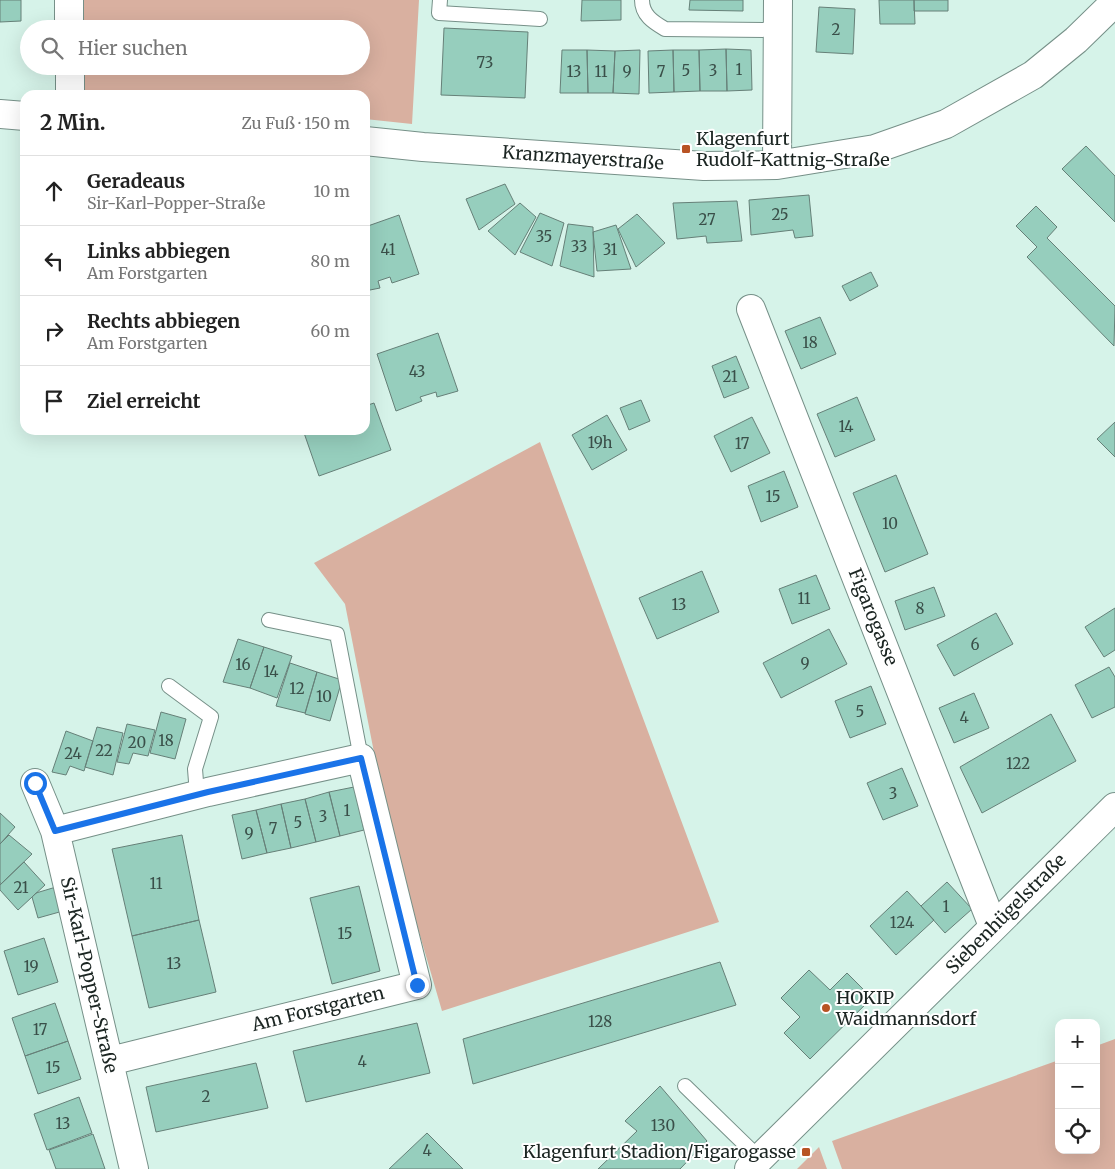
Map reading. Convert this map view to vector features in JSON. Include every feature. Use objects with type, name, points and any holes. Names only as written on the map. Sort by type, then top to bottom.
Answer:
[{"type":"street","points":[[69,0],[69,20]]},
{"type":"street","points":[[777,165],[778,0]]},
{"type":"street","name":"Kranzmayerstraße","points":[[370,142],[423,147],[704,166],[777,165],[875,149],[946,124],[1034,74],[1076,40],[1115,2]]},
{"type":"street","points":[[70,75],[70,90]]},
{"type":"street","points":[[0,114],[20,116]]},
{"type":"street","name":"Figarogasse","points":[[751,309],[993,926]]},
{"type":"street","points":[[55,831],[197,794],[361,758]]},
{"type":"street","name":"Am Forstgarten","points":[[110,1061],[417,985],[361,758]]},
{"type":"street","name":"Sir-Karl-Popper-Straße","points":[[35,783],[55,831],[134,1169]]},
{"type":"street","name":"Siebenhügelstraße","points":[[755,1164],[1115,807]]},
{"type":"lane","points":[[440,0],[439,12],[540,18]]},
{"type":"lane","points":[[642,0],[649,20],[665,29],[778,30]]},
{"type":"lane","name":"Am Forstgarten","points":[[269,620],[338,634],[361,758]]},
{"type":"lane","points":[[170,686],[211,717],[196,769],[197,794]]},
{"type":"lane","points":[[685,1086],[755,1164]]},
{"type":"shaded area","points":[[82,0],[419,0],[412,124],[370,120],[370,90],[81,90],[81,75],[370,75],[370,20],[81,20]]},
{"type":"shaded area","points":[[540,442],[719,922],[442,1011],[389,829],[345,604],[314,563]]},
{"type":"shaded area","points":[[1115,1039],[1115,1169],[842,1169],[832,1141],[1055,1061],[1055,1154],[1100,1154],[1100,1045]]},
{"type":"shaded area","points":[[819,1147],[827,1169],[797,1169]]},
{"type":"building","points":[[0,0],[21,0],[20,21],[0,22]]},
{"type":"building","points":[[582,0],[621,0],[621,20],[581,21]]},
{"type":"building","points":[[690,0],[743,0],[743,11],[689,10]]},
{"type":"building","points":[[879,0],[914,0],[915,24],[880,24]]},
{"type":"building","points":[[914,0],[948,0],[948,11],[914,11]]},
{"type":"building","points":[[819,7],[855,9],[853,54],[816,52]]},
{"type":"building","points":[[444,28],[528,32],[525,98],[441,95]]},
{"type":"building","points":[[726,49],[751,50],[752,90],[727,91]]},
{"type":"building","points":[[726,49],[727,91],[700,91],[699,50]]},
{"type":"building","points":[[562,50],[587,50],[588,93],[560,93]]},
{"type":"building","points":[[587,50],[615,51],[613,93],[588,93]]},
{"type":"building","points":[[640,50],[639,94],[613,93],[615,51]]},
{"type":"building","points":[[673,50],[674,92],[649,93],[648,51]]},
{"type":"building","points":[[673,50],[699,50],[700,91],[674,92]]},
{"type":"building","points":[[1086,146],[1115,176],[1115,222],[1062,169]]},
{"type":"building","points":[[505,184],[515,204],[479,230],[466,199]]},
{"type":"building","points":[[809,195],[813,236],[795,238],[793,230],[751,235],[749,200]]},
{"type":"building","points":[[737,201],[742,241],[707,243],[706,236],[677,239],[673,203]]},
{"type":"building","points":[[520,203],[536,217],[515,255],[488,231]]},
{"type":"building","points":[[1036,206],[1057,227],[1047,238],[1115,306],[1114,346],[1027,257],[1037,247],[1016,226]]},
{"type":"building","points":[[540,213],[564,223],[552,266],[520,252]]},
{"type":"building","points":[[637,214],[665,243],[636,267],[618,229]]},
{"type":"building","points":[[399,215],[419,274],[392,283],[390,277],[378,281],[380,288],[370,290],[370,225]]},
{"type":"building","points":[[568,224],[593,227],[594,277],[560,266]]},
{"type":"building","points":[[616,225],[631,269],[597,271],[593,232]]},
{"type":"building","points":[[871,272],[878,286],[850,301],[842,286]]},
{"type":"building","points":[[820,317],[836,354],[801,369],[785,331]]},
{"type":"building","points":[[438,333],[458,391],[437,397],[436,392],[420,397],[422,401],[396,411],[377,354]]},
{"type":"building","points":[[736,356],[749,388],[724,398],[712,366]]},
{"type":"building","points":[[857,397],[875,440],[835,457],[817,414]]},
{"type":"building","points":[[641,400],[650,421],[629,430],[620,408]]},
{"type":"building","points":[[374,403],[391,450],[319,476],[305,435],[370,435],[370,404]]},
{"type":"building","points":[[607,415],[627,450],[592,470],[572,435]]},
{"type":"building","points":[[752,417],[770,453],[731,472],[714,436]]},
{"type":"building","points":[[1115,422],[1115,457],[1097,439]]},
{"type":"building","points":[[784,471],[798,507],[761,522],[748,486]]},
{"type":"building","points":[[896,475],[928,554],[885,572],[853,493]]},
{"type":"building","points":[[702,571],[719,612],[657,639],[639,598]]},
{"type":"building","points":[[816,575],[830,609],[792,624],[779,589]]},
{"type":"building","points":[[934,587],[945,616],[905,630],[895,601]]},
{"type":"building","points":[[1115,608],[1115,650],[1104,657],[1085,627]]},
{"type":"building","points":[[996,613],[1013,644],[954,676],[937,645]]},
{"type":"building","points":[[829,629],[847,664],[781,698],[763,663]]},
{"type":"building","points":[[238,639],[264,647],[250,688],[223,682]]},
{"type":"building","points":[[264,647],[292,656],[277,698],[250,688]]},
{"type":"building","points":[[290,663],[317,672],[305,713],[276,706]]},
{"type":"building","points":[[1109,667],[1115,677],[1115,707],[1092,718],[1075,685]]},
{"type":"building","points":[[317,672],[342,680],[330,721],[305,714]]},
{"type":"building","points":[[871,686],[886,724],[850,738],[835,701]]},
{"type":"building","points":[[974,693],[989,728],[954,743],[939,708]]},
{"type":"building","points":[[161,712],[186,719],[175,759],[150,753]]},
{"type":"building","points":[[1051,714],[1076,761],[982,813],[960,767]]},
{"type":"building","points":[[127,724],[155,730],[148,756],[133,753],[129,764],[117,762]]},
{"type":"building","points":[[97,727],[123,733],[113,775],[85,767]]},
{"type":"building","points":[[66,731],[93,741],[84,771],[70,766],[66,775],[52,772]]},
{"type":"building","points":[[902,768],[918,806],[883,820],[867,783]]},
{"type":"building","points":[[354,787],[364,830],[340,836],[329,792]]},
{"type":"building","points":[[329,792],[340,836],[316,842],[305,799]]},
{"type":"building","points":[[305,799],[316,842],[291,848],[281,804]]},
{"type":"building","points":[[281,804],[291,848],[267,853],[256,810]]},
{"type":"building","points":[[256,810],[267,853],[242,859],[232,815]]},
{"type":"building","points":[[0,813],[15,827],[0,844]]},
{"type":"building","points":[[9,835],[32,854],[1,884],[0,844]]},
{"type":"building","points":[[182,835],[199,920],[132,936],[112,849]]},
{"type":"building","points":[[24,862],[45,885],[18,910],[0,890],[0,885]]},
{"type":"building","points":[[947,882],[972,909],[945,933],[921,906]]},
{"type":"building","points":[[359,886],[380,971],[332,984],[310,898]]},
{"type":"building","points":[[56,887],[63,911],[38,918],[32,897],[36,893]]},
{"type":"building","points":[[907,891],[934,920],[896,955],[870,926]]},
{"type":"building","points":[[199,920],[216,992],[149,1008],[132,936]]},
{"type":"building","points":[[44,938],[58,982],[18,995],[4,951]]},
{"type":"building","points":[[720,962],[736,1005],[473,1084],[463,1039]]},
{"type":"building","name":"HOKIP Waidmannsdorf","points":[[809,970],[830,990],[847,973],[872,998],[810,1059],[784,1033],[800,1017],[781,998]]},
{"type":"building","points":[[55,1003],[68,1041],[25,1056],[12,1018]]},
{"type":"building","points":[[417,1023],[430,1073],[306,1102],[293,1051]]},
{"type":"building","points":[[68,1041],[81,1079],[38,1094],[25,1056]]},
{"type":"building","points":[[256,1063],[268,1108],[156,1132],[146,1087]]},
{"type":"building","points":[[660,1086],[707,1141],[680,1169],[598,1169],[637,1131],[625,1121]]},
{"type":"building","points":[[79,1097],[92,1133],[47,1150],[34,1114]]},
{"type":"building","points":[[427,1133],[463,1169],[389,1169]]},
{"type":"building","points":[[93,1134],[105,1169],[56,1169],[49,1150]]},
{"type":"place","name":"Klagenfurt Rudolf-Kattnig-Straße","points":[[686,149]]},
{"type":"place","name":"HOKIP Waidmannsdorf","points":[[826,1008]]},
{"type":"place","name":"Klagenfurt Stadion/Figarogasse","points":[[806,1152]]},
{"type":"route","points":[[35,783],[55,831],[208,792],[361,758],[417,985]]}]
